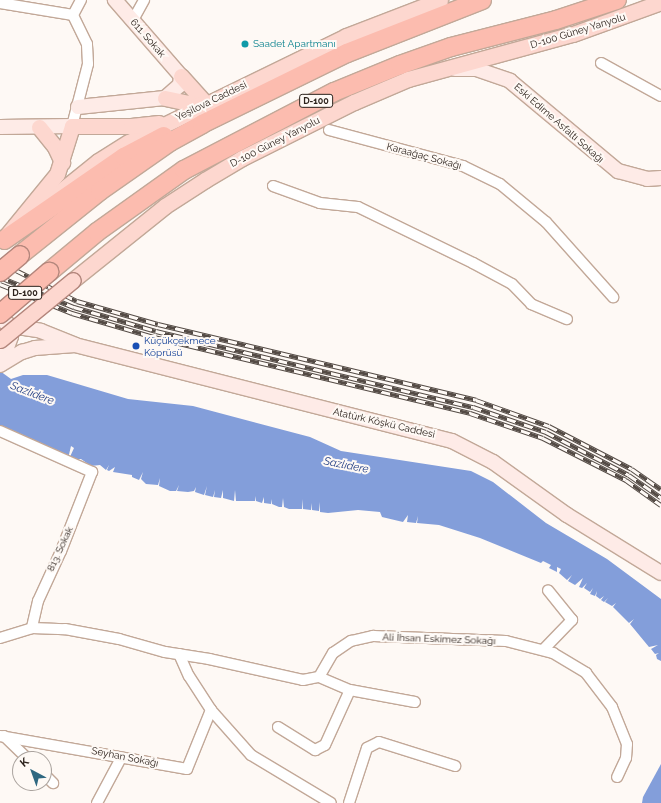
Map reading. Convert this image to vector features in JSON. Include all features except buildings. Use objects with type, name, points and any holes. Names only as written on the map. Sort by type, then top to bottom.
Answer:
[{"type":"highway","points":[[0,272],[136,165],[170,142],[237,106],[347,53],[482,0]]},
{"type":"highway","name":"D-100","points":[[4,320],[50,272],[97,232],[184,170],[321,99],[400,64],[450,47],[556,20],[616,0]]},
{"type":"highway","points":[[2,242],[124,156],[154,140],[237,106]]},
{"type":"main road","name":"611. Sokak","points":[[115,0],[181,76]]},
{"type":"main road","name":"Yeşilova Caddesi","points":[[2,242],[98,161],[170,121],[346,36],[440,0]]},
{"type":"main road","name":"D-100 Güney Yanyolu","points":[[0,340],[165,206],[242,158],[354,102],[433,71],[573,34],[661,2]]},
{"type":"main road","name":"Eski Edirne Asfaltı Sokağı","points":[[433,71],[476,69],[510,81],[618,172],[647,179],[661,178]]},
{"type":"main road","points":[[78,107],[145,102],[165,98],[176,91],[181,76],[206,104]]},
{"type":"main road","points":[[165,98],[196,105],[206,104]]},
{"type":"main road","points":[[0,127],[132,126],[170,121]]},
{"type":"main road","points":[[2,242],[57,174],[72,126]]},
{"type":"main road","points":[[39,127],[56,147],[62,162]]},
{"type":"main road","points":[[4,320],[41,331],[75,345]]},
{"type":"main road","points":[[1,365],[11,336],[4,320]]},
{"type":"main road","points":[[1,365],[35,348],[75,345]]},
{"type":"main road","name":"Atatürk Köşkü Caddesi","points":[[75,345],[452,441],[493,462],[566,515],[661,573]]},
{"type":"street","points":[[72,14],[81,0]]},
{"type":"street","points":[[133,20],[144,0]]},
{"type":"street","points":[[0,3],[72,14]]},
{"type":"street","points":[[72,14],[87,44],[88,64],[72,126]]},
{"type":"street","points":[[601,63],[661,96]]},
{"type":"street","name":"Karaağaç Sokağı","points":[[329,130],[464,166],[500,184],[546,222],[613,297]]},
{"type":"street","points":[[273,186],[320,203],[358,207],[493,273],[512,284],[531,304],[567,319]]},
{"type":"street","name":"813. Sokak","points":[[0,431],[92,472],[61,551],[38,601],[32,628]]},
{"type":"street","points":[[543,650],[572,620],[548,590]]},
{"type":"street","points":[[0,638],[32,628],[65,629],[303,680],[319,677],[350,690],[415,702]]},
{"type":"street","name":"Ali İhsan Eskimez Sokağı","points":[[319,677],[333,652],[351,641],[373,636],[506,641],[553,652],[586,673],[612,707],[627,744],[626,758],[617,777]]},
{"type":"street","points":[[179,654],[189,676],[211,710],[251,755],[331,803]]},
{"type":"street","points":[[278,727],[315,750],[320,748],[325,745],[350,690]]},
{"type":"street","name":"Seyhan Sokağı","points":[[2,736],[98,751],[121,758],[187,769],[211,710]]},
{"type":"street","points":[[2,736],[19,751]]},
{"type":"street","points":[[349,803],[367,748],[379,742],[455,766]]},
{"type":"street","points":[[97,803],[121,758]]},
{"type":"water","name":"Sazlıdere","points":[[0,371],[11,379],[23,375],[47,375],[128,399],[193,406],[310,437],[341,451],[471,471],[493,482],[546,523],[607,559],[661,599],[661,661],[657,659],[656,655],[659,653],[655,654],[651,649],[658,645],[649,647],[630,624],[634,619],[629,623],[613,607],[616,603],[612,606],[605,602],[608,598],[604,602],[601,600],[604,596],[600,599],[596,596],[597,591],[595,596],[590,594],[593,588],[590,592],[584,588],[587,583],[582,588],[579,587],[583,578],[575,585],[568,581],[572,575],[567,580],[559,573],[561,569],[557,567],[557,572],[549,568],[551,565],[543,561],[541,563],[480,538],[439,525],[417,523],[418,516],[416,523],[407,522],[408,515],[403,522],[382,517],[380,512],[358,510],[328,513],[320,512],[320,502],[319,511],[312,510],[312,503],[311,510],[303,509],[302,499],[302,509],[289,509],[284,507],[283,498],[282,507],[272,504],[272,499],[271,504],[264,503],[264,497],[262,503],[256,501],[256,496],[255,501],[236,501],[235,490],[234,501],[223,498],[223,490],[221,498],[214,497],[215,490],[213,497],[205,495],[207,486],[204,495],[195,492],[196,487],[194,491],[177,491],[179,485],[176,491],[170,491],[159,486],[160,478],[158,485],[146,484],[141,479],[143,472],[139,480],[132,477],[132,475],[113,472],[115,467],[109,471],[107,470],[109,465],[106,470],[100,465],[91,466],[81,459],[69,459],[74,448],[71,446],[68,459],[56,454],[56,450],[35,444],[0,426]]},
{"type":"water","points":[[661,764],[661,803],[642,803],[643,797]]},
{"type":"railway","points":[[0,262],[77,301],[158,324],[476,400],[549,426],[632,469],[661,489]]},
{"type":"railway","points":[[0,277],[74,307],[156,331],[473,407],[546,432],[629,475],[661,497]]},
{"type":"railway","points":[[0,284],[72,313],[154,337],[470,413],[543,438],[626,480],[661,505]]},
{"type":"place","name":"Saadet Apartmanı","points":[[245,44]]},
{"type":"place","name":"Küçükçekmece Köprüsü","points":[[136,346]]}]
